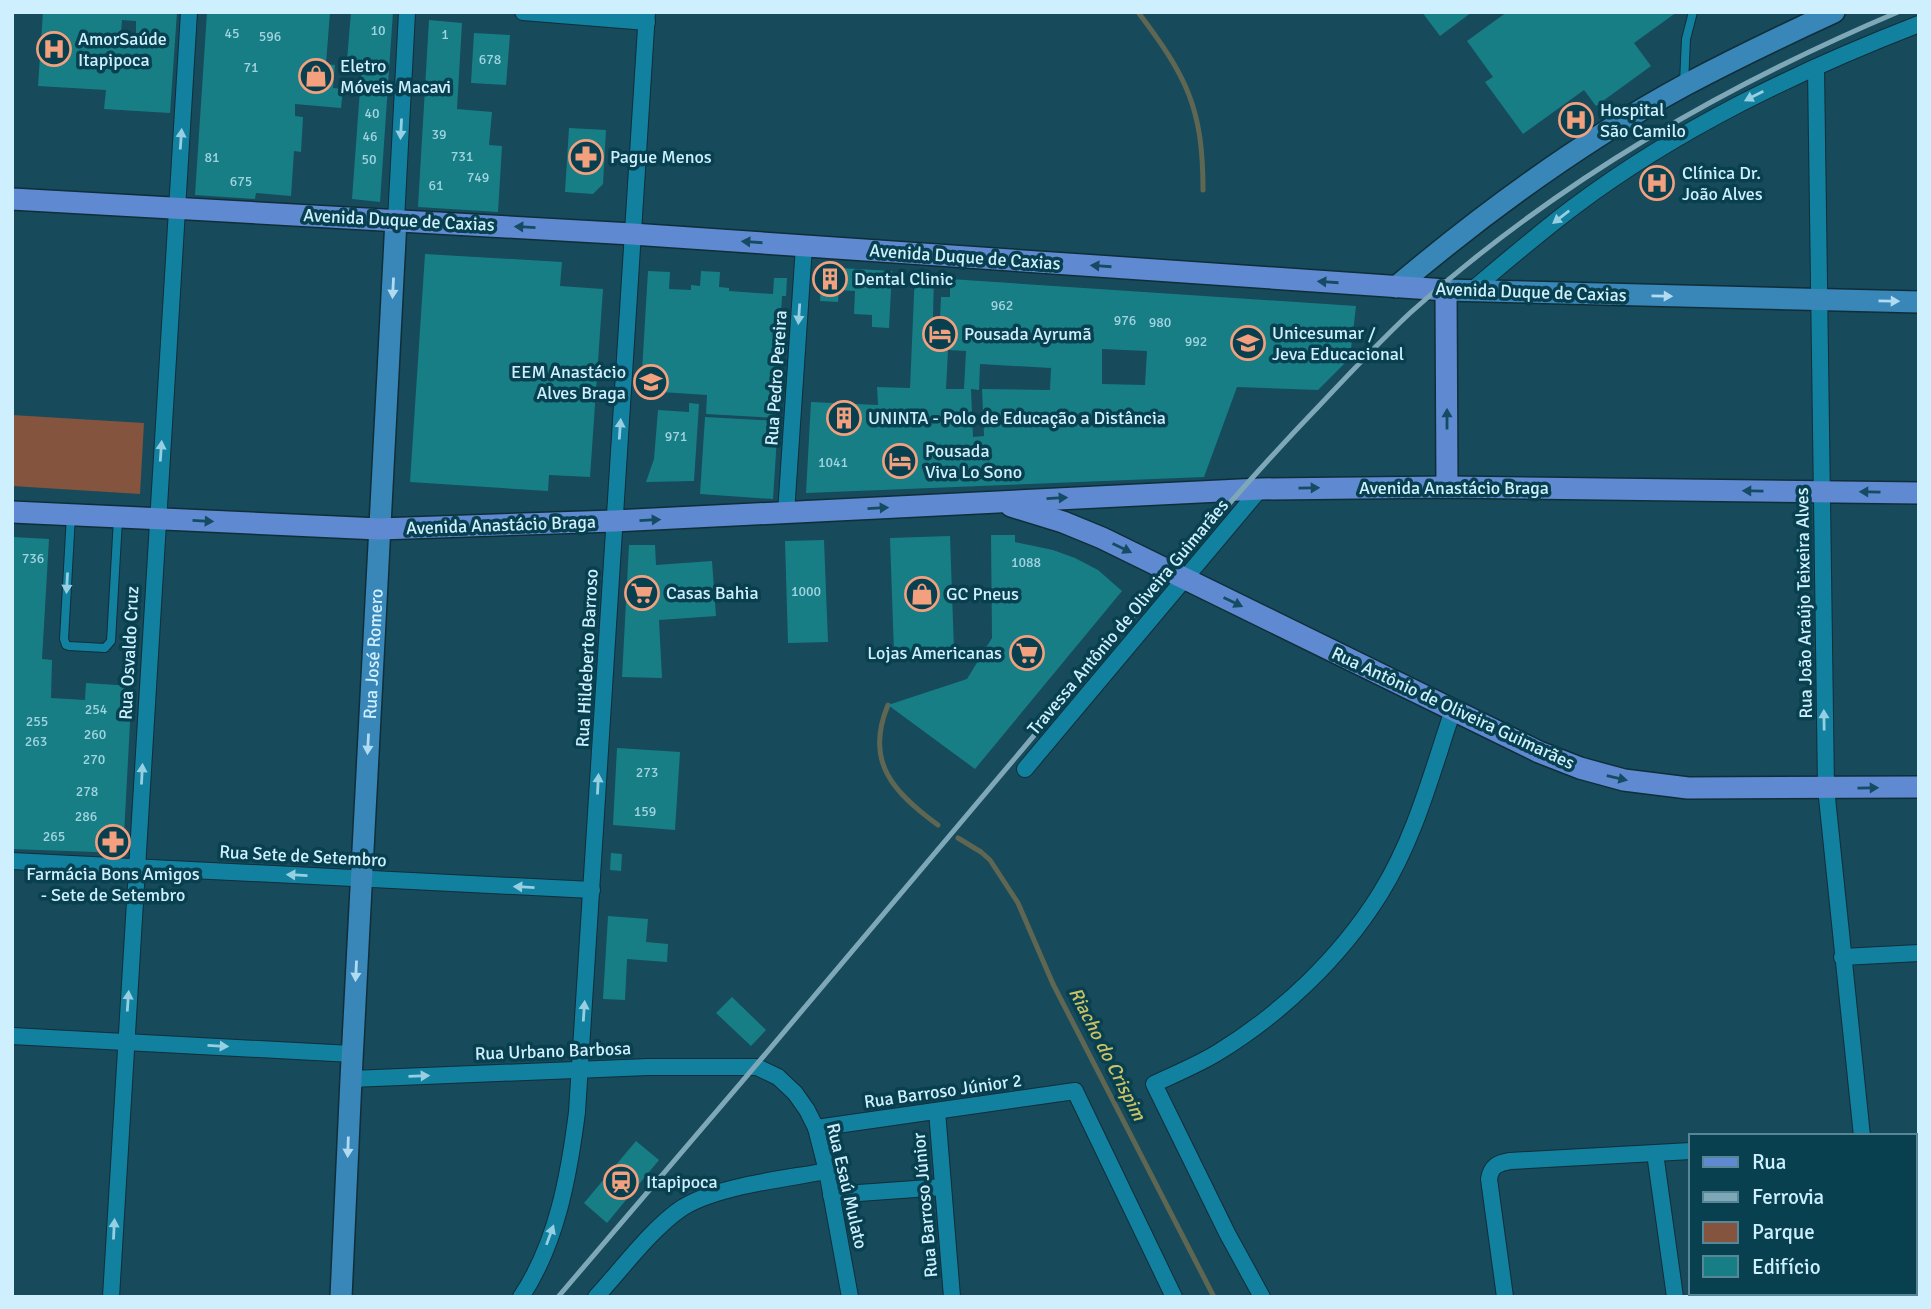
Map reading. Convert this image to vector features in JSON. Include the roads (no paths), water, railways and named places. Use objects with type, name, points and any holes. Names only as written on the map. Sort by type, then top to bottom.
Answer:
[{"type":"main road","name":"Avenida Duque de Caxias","points":[[12,199],[632,234],[1446,290]]},
{"type":"main road","points":[[1446,290],[1447,487]]},
{"type":"main road","name":"Avenida Anastácio Braga","points":[[12,512],[379,529],[614,521],[1260,489],[1447,487],[1919,493]]},
{"type":"main road","name":"Avenida Anastácio Braga","points":[[989,502],[1063,522],[1178,575]]},
{"type":"main road","name":"Rua Antônio de Oliveira Guimarães","points":[[1178,575],[1539,752],[1580,768],[1624,780],[1688,788],[1919,787]]},
{"type":"street","name":"Rua Osvaldo Cruz","points":[[111,1297],[189,12]]},
{"type":"street","name":"Rua José Romero","points":[[341,1297],[407,12]]},
{"type":"street","points":[[523,12],[647,17]]},
{"type":"street","points":[[1396,287],[1471,226],[1612,128],[1684,86],[1834,12]]},
{"type":"street","name":"Rua Hildeberto Barroso","points":[[521,1297],[543,1253],[560,1205],[572,1146],[580,1069],[647,17]]},
{"type":"street","points":[[1471,291],[1576,205],[1627,170],[1724,112],[1815,68],[1919,24]]},
{"type":"street","name":"Rua João Araújo Teixeira Alves","points":[[1815,68],[1825,788],[1862,1134]]},
{"type":"street","name":"Rua Pedro Pereira","points":[[786,513],[804,246]]},
{"type":"street","name":"Avenida Duque de Caxias","points":[[1446,290],[1919,302]]},
{"type":"street","name":"Travessa Antônio de Oliveira Guimarães","points":[[1025,769],[1178,575],[1260,489]]},
{"type":"street","points":[[1262,1297],[1227,1233],[1154,1084],[1215,1055],[1259,1026],[1301,990],[1341,946],[1380,894],[1408,839],[1453,710]]},
{"type":"street","name":"Rua Sete de Setembro","points":[[12,861],[592,890]]},
{"type":"street","points":[[1842,957],[1919,953]]},
{"type":"street","points":[[12,1035],[352,1054]]},
{"type":"street","name":"Rua Urbano Barbosa","points":[[351,1079],[580,1069],[718,1066],[757,1068]]},
{"type":"street","name":"Rua Esaú Mulato","points":[[757,1068],[778,1077],[796,1093],[816,1128],[827,1171],[850,1297]]},
{"type":"street","name":"Rua Barroso Júnior 2","points":[[816,1128],[1075,1091],[1174,1297]]},
{"type":"street","name":"Rua Barroso Júnior","points":[[937,1111],[952,1297]]},
{"type":"street","points":[[1505,1297],[1490,1185],[1492,1168],[1510,1161],[1689,1151]]},
{"type":"street","points":[[1655,1153],[1675,1297]]},
{"type":"street","points":[[596,1297],[680,1209],[725,1192],[827,1171]]},
{"type":"street","points":[[831,1195],[943,1187]]},
{"type":"lane","points":[[1684,86],[1686,39],[1693,12]]},
{"type":"lane","points":[[71,515],[64,639],[69,646],[105,648],[111,641],[118,517]]},
{"type":"waterway","name":"Riacho do Crispim","points":[[1138,12],[1169,56],[1189,95],[1200,137],[1203,190]]},
{"type":"waterway","name":"Riacho do Crispim","points":[[888,705],[881,725],[882,760],[888,774],[908,801],[938,825]]},
{"type":"waterway","name":"Riacho do Crispim","points":[[958,838],[990,860],[1018,903],[1053,984],[1214,1297]]},
{"type":"railway","points":[[558,1297],[1202,535],[1278,449],[1398,324],[1465,266],[1522,222],[1641,142],[1767,73],[1898,12]]},
{"type":"place","name":"AmorSaúde Itapipoca","points":[[54,49]]},
{"type":"place","name":"Eletro Móveis Macavi","points":[[316,76]]},
{"type":"place","name":"Hospital São Camilo","points":[[1576,120]]},
{"type":"place","name":"Pague Menos","points":[[586,157]]},
{"type":"place","name":"Clínica Dr. João Alves","points":[[1657,183]]},
{"type":"place","name":"Dental Clinic","points":[[830,279]]},
{"type":"place","name":"Pousada Ayrumã","points":[[940,334]]},
{"type":"place","name":"Unicesumar / Jeva Educacional","points":[[1248,343]]},
{"type":"place","name":"EEM Anastácio Alves Braga","points":[[651,382]]},
{"type":"place","name":"UNINTA - Polo de Educação a Distância","points":[[844,418]]},
{"type":"place","name":"Pousada Viva Lo Sono","points":[[900,461]]},
{"type":"place","name":"Casas Bahia","points":[[642,593]]},
{"type":"place","name":"GC Pneus","points":[[922,594]]},
{"type":"place","name":"Lojas Americanas","points":[[1027,653]]},
{"type":"place","name":"Farmácia Bons Amigos - Sete de Setembro","points":[[113,842]]},
{"type":"place","name":"Itapipoca","points":[[621,1182]]}]
